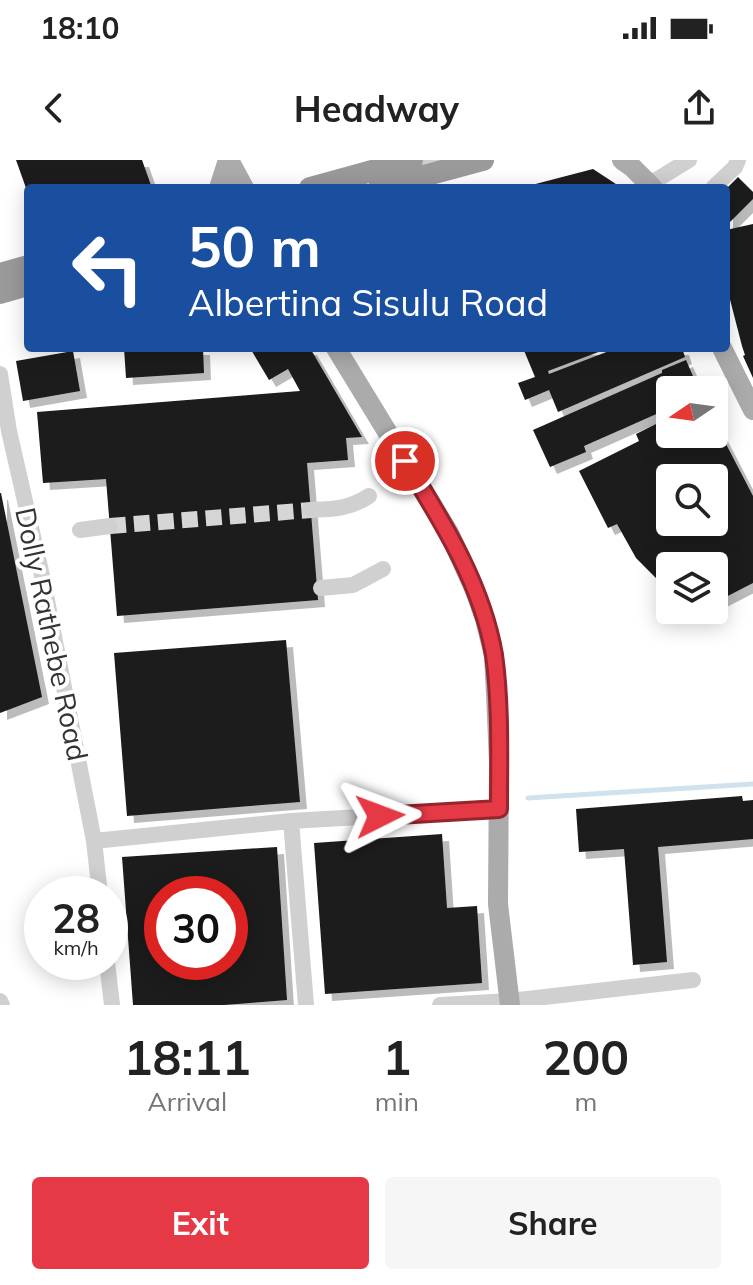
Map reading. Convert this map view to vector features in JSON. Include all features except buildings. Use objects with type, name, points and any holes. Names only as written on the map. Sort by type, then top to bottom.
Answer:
[{"type":"highway","points":[[325,184],[412,160]]},
{"type":"highway","points":[[394,184],[483,160]]},
{"type":"highway","points":[[0,276],[24,269]]},
{"type":"highway","points":[[0,293],[24,286]]},
{"type":"main road","points":[[220,184],[229,160]]},
{"type":"main road","points":[[229,160],[242,184]]},
{"type":"main road","points":[[622,160],[651,175]]},
{"type":"main road","points":[[338,352],[449,533],[482,608],[494,656],[499,762],[498,904],[510,1003]]},
{"type":"main road","points":[[724,352],[753,410]]},
{"type":"street","points":[[348,184],[437,160]]},
{"type":"street","points":[[651,175],[689,160]]},
{"type":"street","points":[[717,184],[738,160]]},
{"type":"street","name":"Dolly Rathebe Road","points":[[0,374],[9,431],[43,580],[94,841],[98,876]]},
{"type":"street","points":[[311,510],[345,508],[369,496]]},
{"type":"street","points":[[80,530],[110,526]]},
{"type":"street","points":[[321,588],[353,585],[383,569]]},
{"type":"street","points":[[94,841],[291,821],[499,809]]},
{"type":"street","points":[[291,821],[306,1005]]},
{"type":"street","points":[[109,980],[112,1005]]},
{"type":"street","points":[[440,1005],[510,1003],[693,980]]},
{"type":"waterway","points":[[528,798],[753,784]]},
{"type":"tunnel","points":[[110,526],[311,510]]},
{"type":"route","points":[[380,816],[499,809],[494,656],[485,619],[449,533],[405,461]]}]
